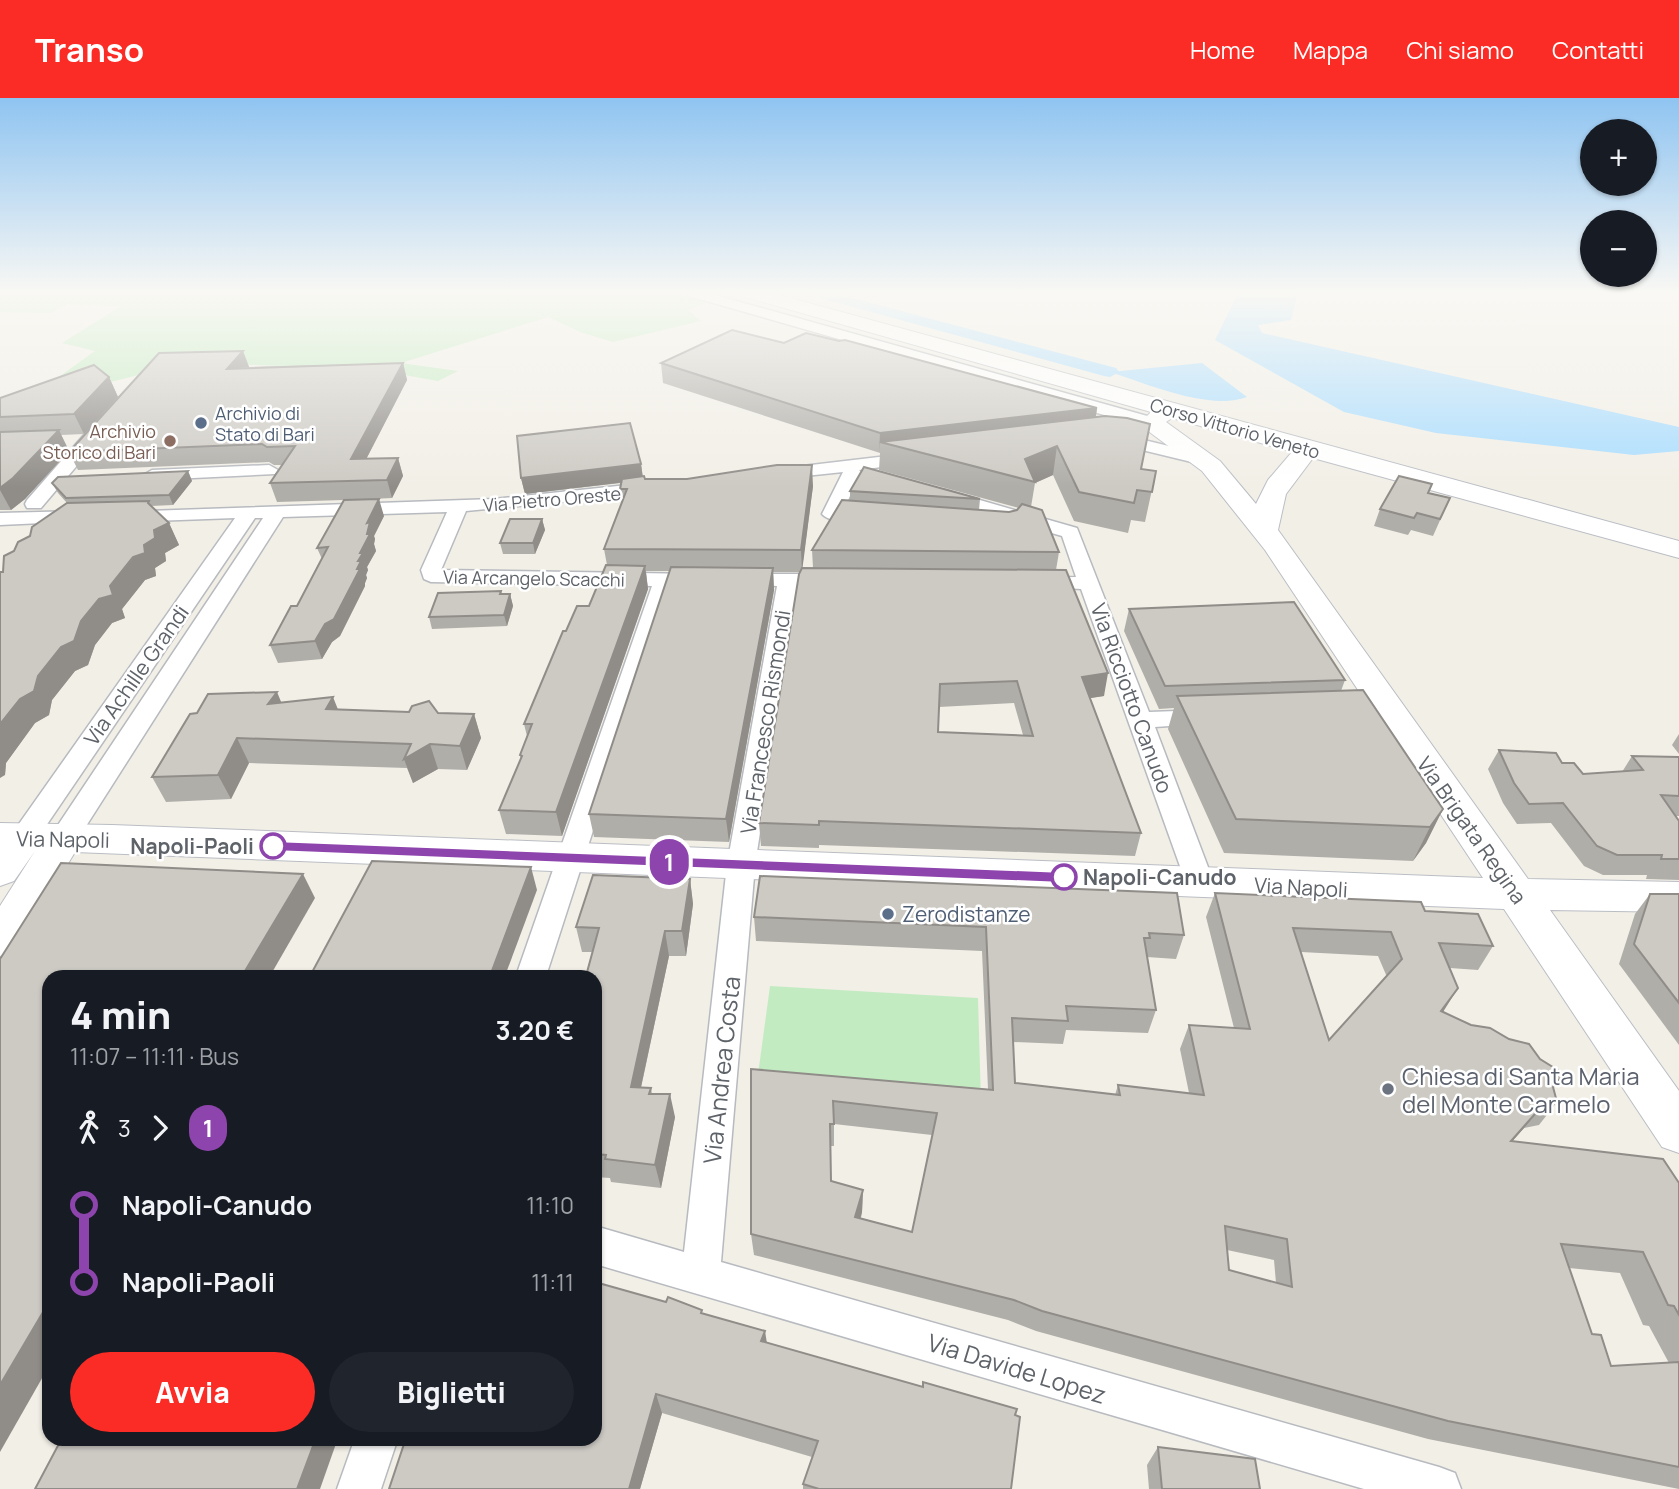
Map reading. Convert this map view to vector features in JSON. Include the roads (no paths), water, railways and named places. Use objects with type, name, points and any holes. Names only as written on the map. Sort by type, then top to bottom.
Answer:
[{"type":"main road","name":"Corso Vittorio Veneto","points":[[967,358],[1160,416],[1308,449],[1679,550]]},
{"type":"main road","points":[[1160,416],[1212,468],[1252,486],[1277,484]]},
{"type":"main road","points":[[1265,530],[1268,501],[1277,484],[1308,449]]},
{"type":"main road","name":"Via Brigata Regina","points":[[1212,468],[1265,530],[1376,711],[1516,893],[1679,1131]]},
{"type":"main road","points":[[0,871],[11,838]]},
{"type":"main road","name":"Via Napoli","points":[[11,838],[64,838],[373,862],[571,858],[1414,892],[1679,897]]},
{"type":"main road","points":[[4,922],[64,838]]},
{"type":"street","name":"Corso Vittorio Veneto","points":[[940,358],[1160,416]]},
{"type":"street","points":[[34,504],[112,415]]},
{"type":"street","points":[[1160,416],[1093,437],[1124,438],[1212,468]]},
{"type":"street","points":[[62,443],[87,442]]},
{"type":"street","points":[[765,476],[850,469],[928,457]]},
{"type":"street","points":[[850,469],[879,479]]},
{"type":"street","points":[[850,469],[832,513],[885,517]]},
{"type":"street","points":[[139,471],[136,476],[269,470]]},
{"type":"street","points":[[55,479],[82,478]]},
{"type":"street","name":"Via Pietro Oreste","points":[[3,523],[110,509],[249,512],[524,503],[667,487]]},
{"type":"street","points":[[933,493],[1051,526]]},
{"type":"street","name":"Via Arcangelo Scacchi","points":[[459,506],[430,575],[439,578],[857,581]]},
{"type":"street","name":"Via Achille Grandi","points":[[64,838],[277,511]]},
{"type":"street","name":"Via Achille Grandi","points":[[11,838],[249,512]]},
{"type":"street","points":[[964,522],[1051,526]]},
{"type":"street","name":"Via Ricciotto Canudo","points":[[1051,526],[1070,532],[1200,883]]},
{"type":"street","points":[[533,970],[664,580]]},
{"type":"street","name":"Via Francesco Rismondi","points":[[741,865],[789,580]]},
{"type":"street","points":[[1021,582],[1089,583]]},
{"type":"street","points":[[1140,720],[1223,717]]},
{"type":"street","name":"Via Andrea Costa","points":[[701,1274],[741,865]]},
{"type":"street","name":"Via Davide Lopez","points":[[602,1247],[1439,1489]]},
{"type":"street","points":[[359,1489],[374,1446]]},
{"type":"water","points":[[1247,358],[1373,358],[1679,427],[1679,451],[1634,455],[1436,433],[1344,412]]},
{"type":"water","points":[[1202,363],[1247,397],[1215,401],[1197,398],[1110,372]]},
{"type":"waterway","points":[[1058,358],[1110,372]]},
{"type":"place","name":"Archivio di Stato di Bari","points":[[201,423]]},
{"type":"place","name":"Archivio Storico di Bari","points":[[170,441]]},
{"type":"place","name":"Napoli-Paoli","points":[[273,846]]},
{"type":"place","name":"Napoli-Canudo","points":[[1064,877]]},
{"type":"place","name":"Zerodistanze","points":[[888,914]]},
{"type":"place","name":"Chiesa di Santa Maria del Monte Carmelo","points":[[1388,1089]]}]
